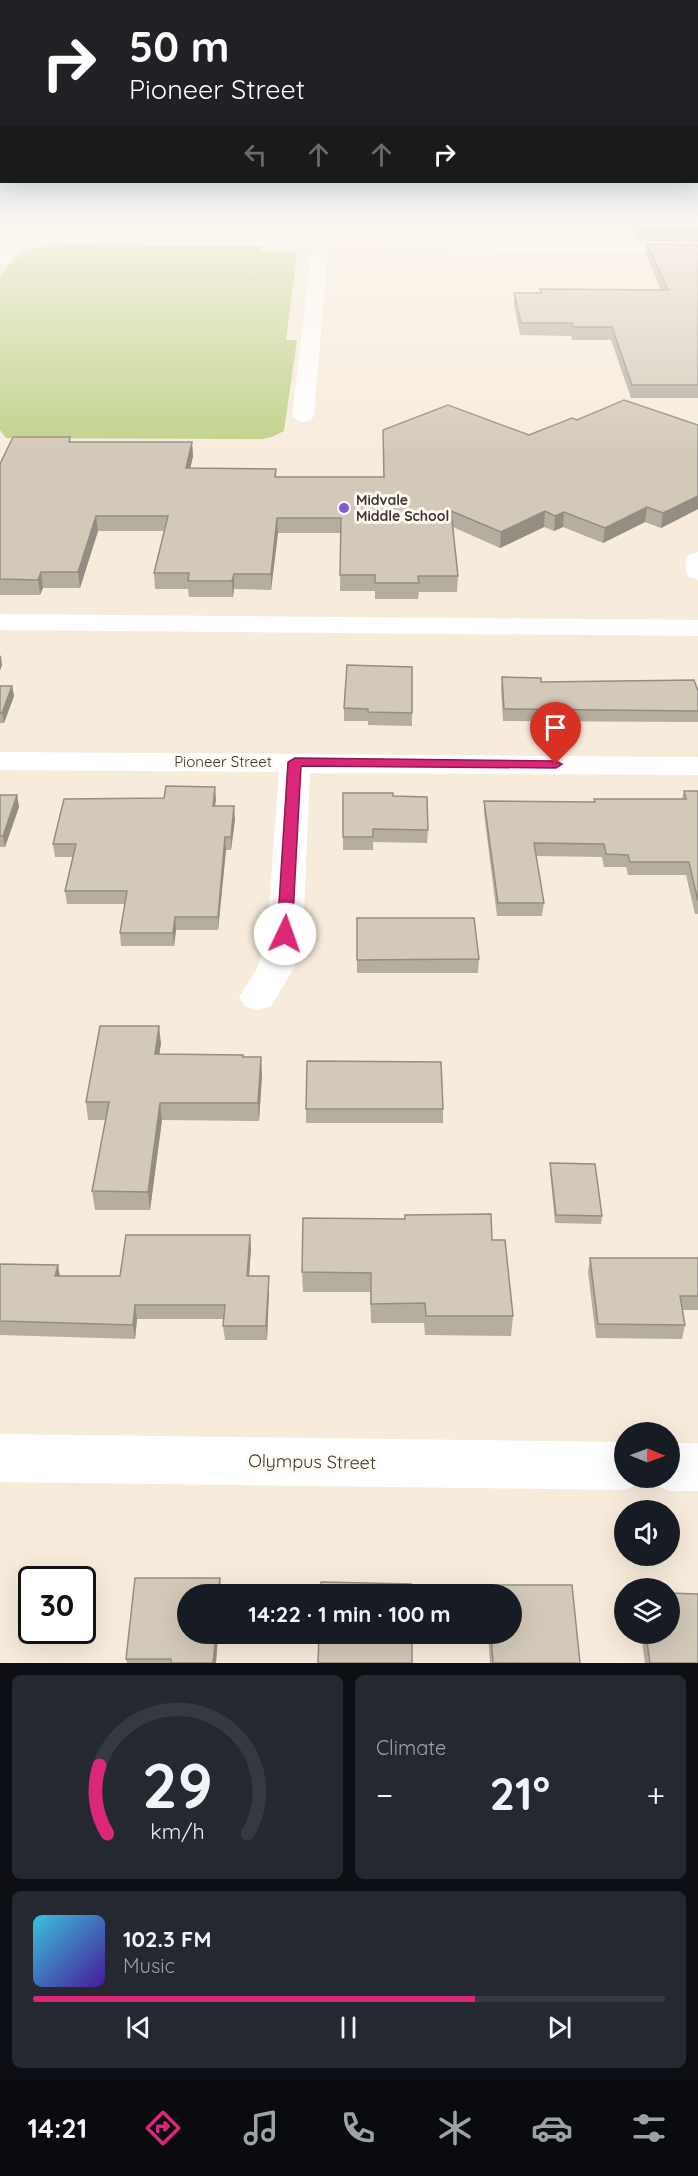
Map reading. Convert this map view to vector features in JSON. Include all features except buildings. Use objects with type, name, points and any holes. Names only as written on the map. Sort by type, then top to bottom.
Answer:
[{"type":"street","points":[[303,416],[314,301]]},
{"type":"street","points":[[698,560],[698,572]]},
{"type":"street","points":[[0,622],[698,628]]},
{"type":"street","name":"Pioneer Street","points":[[0,761],[698,766]]},
{"type":"street","points":[[258,998],[276,968],[285,934],[295,762]]},
{"type":"street","name":"Olympus Street","points":[[0,1458],[614,1466]]},
{"type":"street","points":[[680,1467],[698,1467]]},
{"type":"green space","points":[[0,301],[291,301],[286,340],[297,340],[284,431],[272,437],[262,439],[6,438],[0,430]]},
{"type":"place","name":"Midvale Middle School","points":[[344,508]]},
{"type":"route","points":[[285,934],[295,762],[556,764]]}]
